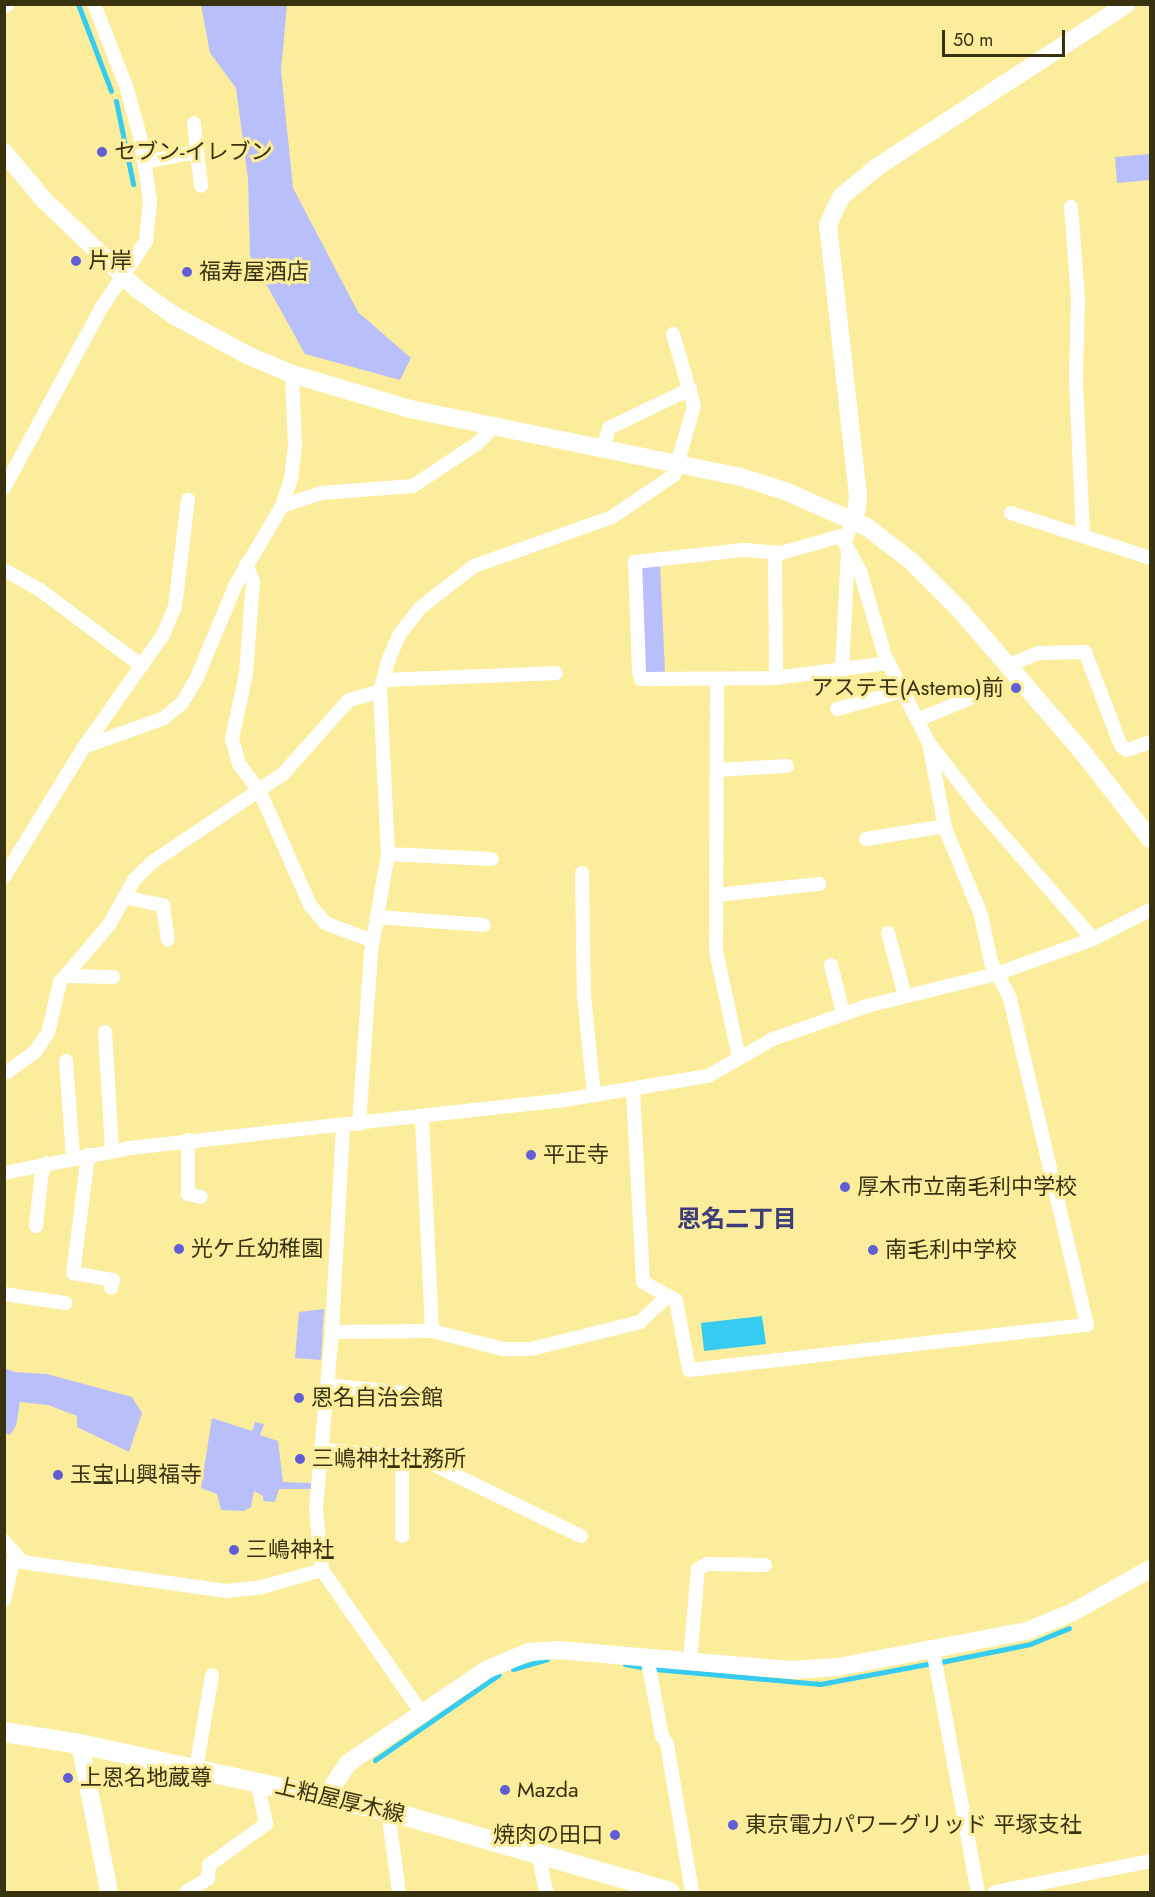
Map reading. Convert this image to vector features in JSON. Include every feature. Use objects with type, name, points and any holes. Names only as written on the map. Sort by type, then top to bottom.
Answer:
[{"type":"main road","name":"上粕屋厚木線","points":[[4,1732],[80,1744],[326,1796],[538,1853],[670,1893]]},
{"type":"street","points":[[4,488],[102,307],[146,241],[150,200],[145,162],[126,86],[94,4]]},
{"type":"street","points":[[842,669],[849,535],[858,496],[828,225],[842,196],[877,167],[1127,4]]},
{"type":"street","points":[[194,123],[201,186]]},
{"type":"street","points":[[4,152],[44,201],[123,277],[210,336],[292,374],[411,409],[741,477],[849,535],[911,561],[1009,666],[1150,839]]},
{"type":"street","points":[[145,162],[197,152]]},
{"type":"street","points":[[1071,207],[1078,299],[1076,381],[1083,536]]},
{"type":"street","points":[[359,1124],[373,941],[388,854],[381,685],[399,635],[420,608],[474,566],[612,516],[674,475],[694,406],[673,334]]},
{"type":"street","points":[[84,747],[151,725],[182,703],[196,680],[246,564],[282,506],[295,444],[292,374]]},
{"type":"street","points":[[603,448],[609,428],[690,389]]},
{"type":"street","points":[[282,506],[321,493],[413,486],[478,443],[494,427]]},
{"type":"street","points":[[4,877],[84,747],[163,635],[175,607],[188,500]]},
{"type":"street","points":[[1011,513],[1150,558]]},
{"type":"street","points":[[849,535],[774,553],[743,550],[635,562],[641,678],[717,680],[776,678],[890,663]]},
{"type":"street","points":[[849,535],[890,663],[929,743],[980,809],[1093,939]]},
{"type":"street","points":[[774,553],[776,678]]},
{"type":"street","points":[[246,564],[253,581],[246,675],[232,739],[239,764],[260,792],[310,905],[325,923],[373,941]]},
{"type":"street","points":[[4,570],[40,590],[142,666]]},
{"type":"street","points":[[1009,666],[1038,653],[1085,652],[1121,746],[1127,750],[1150,742]]},
{"type":"street","points":[[7,1072],[35,1052],[48,1032],[60,982],[109,925],[145,864],[260,792],[283,774],[349,700],[381,685],[556,673]]},
{"type":"street","points":[[717,680],[716,951],[739,1057]]},
{"type":"street","points":[[837,709],[903,691]]},
{"type":"street","points":[[917,720],[971,698]]},
{"type":"street","points":[[633,1090],[643,1282],[676,1300],[689,1370],[1087,1325],[1010,998],[996,974],[981,915],[945,826],[929,743]]},
{"type":"street","points":[[717,770],[787,766]]},
{"type":"street","points":[[866,839],[945,826]]},
{"type":"street","points":[[388,854],[492,859]]},
{"type":"street","points":[[582,873],[584,996],[594,1095]]},
{"type":"street","points":[[717,895],[796,894],[819,885]]},
{"type":"street","points":[[124,897],[163,906],[168,940]]},
{"type":"street","points":[[4,1173],[73,1157],[188,1140],[422,1118],[633,1090],[708,1076],[773,1039],[843,1013],[996,974],[1093,939],[1150,910]]},
{"type":"street","points":[[377,917],[484,925]]},
{"type":"street","points":[[888,933],[905,996]]},
{"type":"street","points":[[831,964],[843,1013]]},
{"type":"street","points":[[67,976],[113,977]]},
{"type":"street","points":[[105,1032],[111,1048],[112,1151]]},
{"type":"street","points":[[66,1061],[73,1080],[73,1157]]},
{"type":"street","points":[[422,1118],[432,1331]]},
{"type":"street","points":[[343,1127],[333,1332],[316,1509],[322,1570],[423,1714]]},
{"type":"street","points":[[188,1140],[188,1194],[201,1197]]},
{"type":"street","points":[[88,1155],[73,1273],[113,1280],[111,1288]]},
{"type":"street","points":[[36,1226],[47,1163]]},
{"type":"street","points":[[4,1293],[65,1302]]},
{"type":"street","points":[[333,1332],[432,1331],[503,1349],[531,1349],[640,1322],[669,1296]]},
{"type":"street","points":[[328,1385],[414,1394]]},
{"type":"street","points":[[322,1450],[402,1454],[418,1457],[571,1536]]},
{"type":"street","points":[[402,1454],[402,1536]]},
{"type":"street","points":[[4,1541],[22,1562],[226,1591],[262,1587],[322,1570]]},
{"type":"street","points":[[4,1600],[15,1552]]},
{"type":"street","points":[[690,1660],[698,1569],[707,1564],[765,1565]]},
{"type":"street","points":[[326,1796],[348,1763],[488,1669],[529,1652],[558,1650],[812,1670],[1004,1637],[1049,1623],[1150,1569]]},
{"type":"street","points":[[933,1650],[978,1893]]},
{"type":"street","points":[[647,1657],[662,1736],[667,1744],[692,1893]]},
{"type":"street","points":[[196,1768],[212,1675]]},
{"type":"street","points":[[80,1744],[109,1893]]},
{"type":"street","points":[[186,1893],[207,1879],[209,1865],[266,1824],[257,1781]]},
{"type":"street","points":[[388,1811],[399,1893]]},
{"type":"street","points":[[538,1853],[546,1893]]},
{"type":"street","points":[[995,1893],[1150,1861]]},
{"type":"shaded area","points":[[201,5],[287,5],[281,70],[293,188],[358,312],[411,358],[400,380],[305,354],[250,255],[248,179],[236,88],[210,53]]},
{"type":"shaded area","points":[[1150,154],[1150,180],[1117,183],[1115,157]]},
{"type":"shaded area","points":[[660,563],[665,672],[642,673],[637,565]]},
{"type":"shaded area","points":[[324,1309],[321,1360],[295,1358],[299,1312]]},
{"type":"shaded area","points":[[762,1316],[766,1344],[704,1351],[701,1323]]},
{"type":"shaded area","points":[[5,1368],[14,1372],[47,1374],[132,1397],[142,1413],[129,1452],[77,1427],[77,1416],[48,1405],[20,1402],[16,1426],[10,1435],[5,1433]]},
{"type":"shaded area","points":[[212,1418],[252,1431],[255,1422],[264,1424],[260,1435],[278,1441],[283,1482],[311,1483],[311,1489],[279,1489],[275,1502],[263,1501],[263,1496],[254,1491],[251,1507],[244,1511],[221,1510],[217,1494],[201,1488]]},
{"type":"waterway","points":[[78,4],[111,91]]},
{"type":"waterway","points":[[116,101],[133,184]]},
{"type":"waterway","points":[[941,1662],[1030,1644],[1069,1628]]},
{"type":"waterway","points":[[513,1669],[547,1659]]},
{"type":"waterway","points":[[625,1664],[641,1667]]},
{"type":"waterway","points":[[655,1669],[820,1684],[927,1664]]},
{"type":"waterway","points":[[375,1760],[498,1675]]},
{"type":"place","name":"セブン-イレブン","points":[[102,152]]},
{"type":"place","name":"片岸","points":[[76,261]]},
{"type":"place","name":"福寿屋酒店","points":[[187,272]]},
{"type":"place","name":"アステモ(Astemo)前","points":[[1016,688]]},
{"type":"place","name":"平正寺","points":[[531,1155]]},
{"type":"place","name":"厚木市立南毛利中学校","points":[[845,1187]]},
{"type":"place","name":"光ケ丘幼稚園","points":[[179,1249]]},
{"type":"place","name":"南毛利中学校","points":[[873,1250]]},
{"type":"place","name":"恩名自治会館","points":[[299,1398]]},
{"type":"place","name":"三嶋神社社務所","points":[[300,1459]]},
{"type":"place","name":"玉宝山興福寺","points":[[58,1475]]},
{"type":"place","name":"三嶋神社","points":[[234,1550]]},
{"type":"place","name":"上恩名地蔵尊","points":[[68,1778]]},
{"type":"place","name":"Mazda","points":[[505,1790]]},
{"type":"place","name":"東京電力パワーグリッド 平塚支社","points":[[733,1825]]},
{"type":"place","name":"焼肉の田口","points":[[615,1835]]},
{"type":"district","name":"恩名二丁目","points":[[737,1219]]}]
